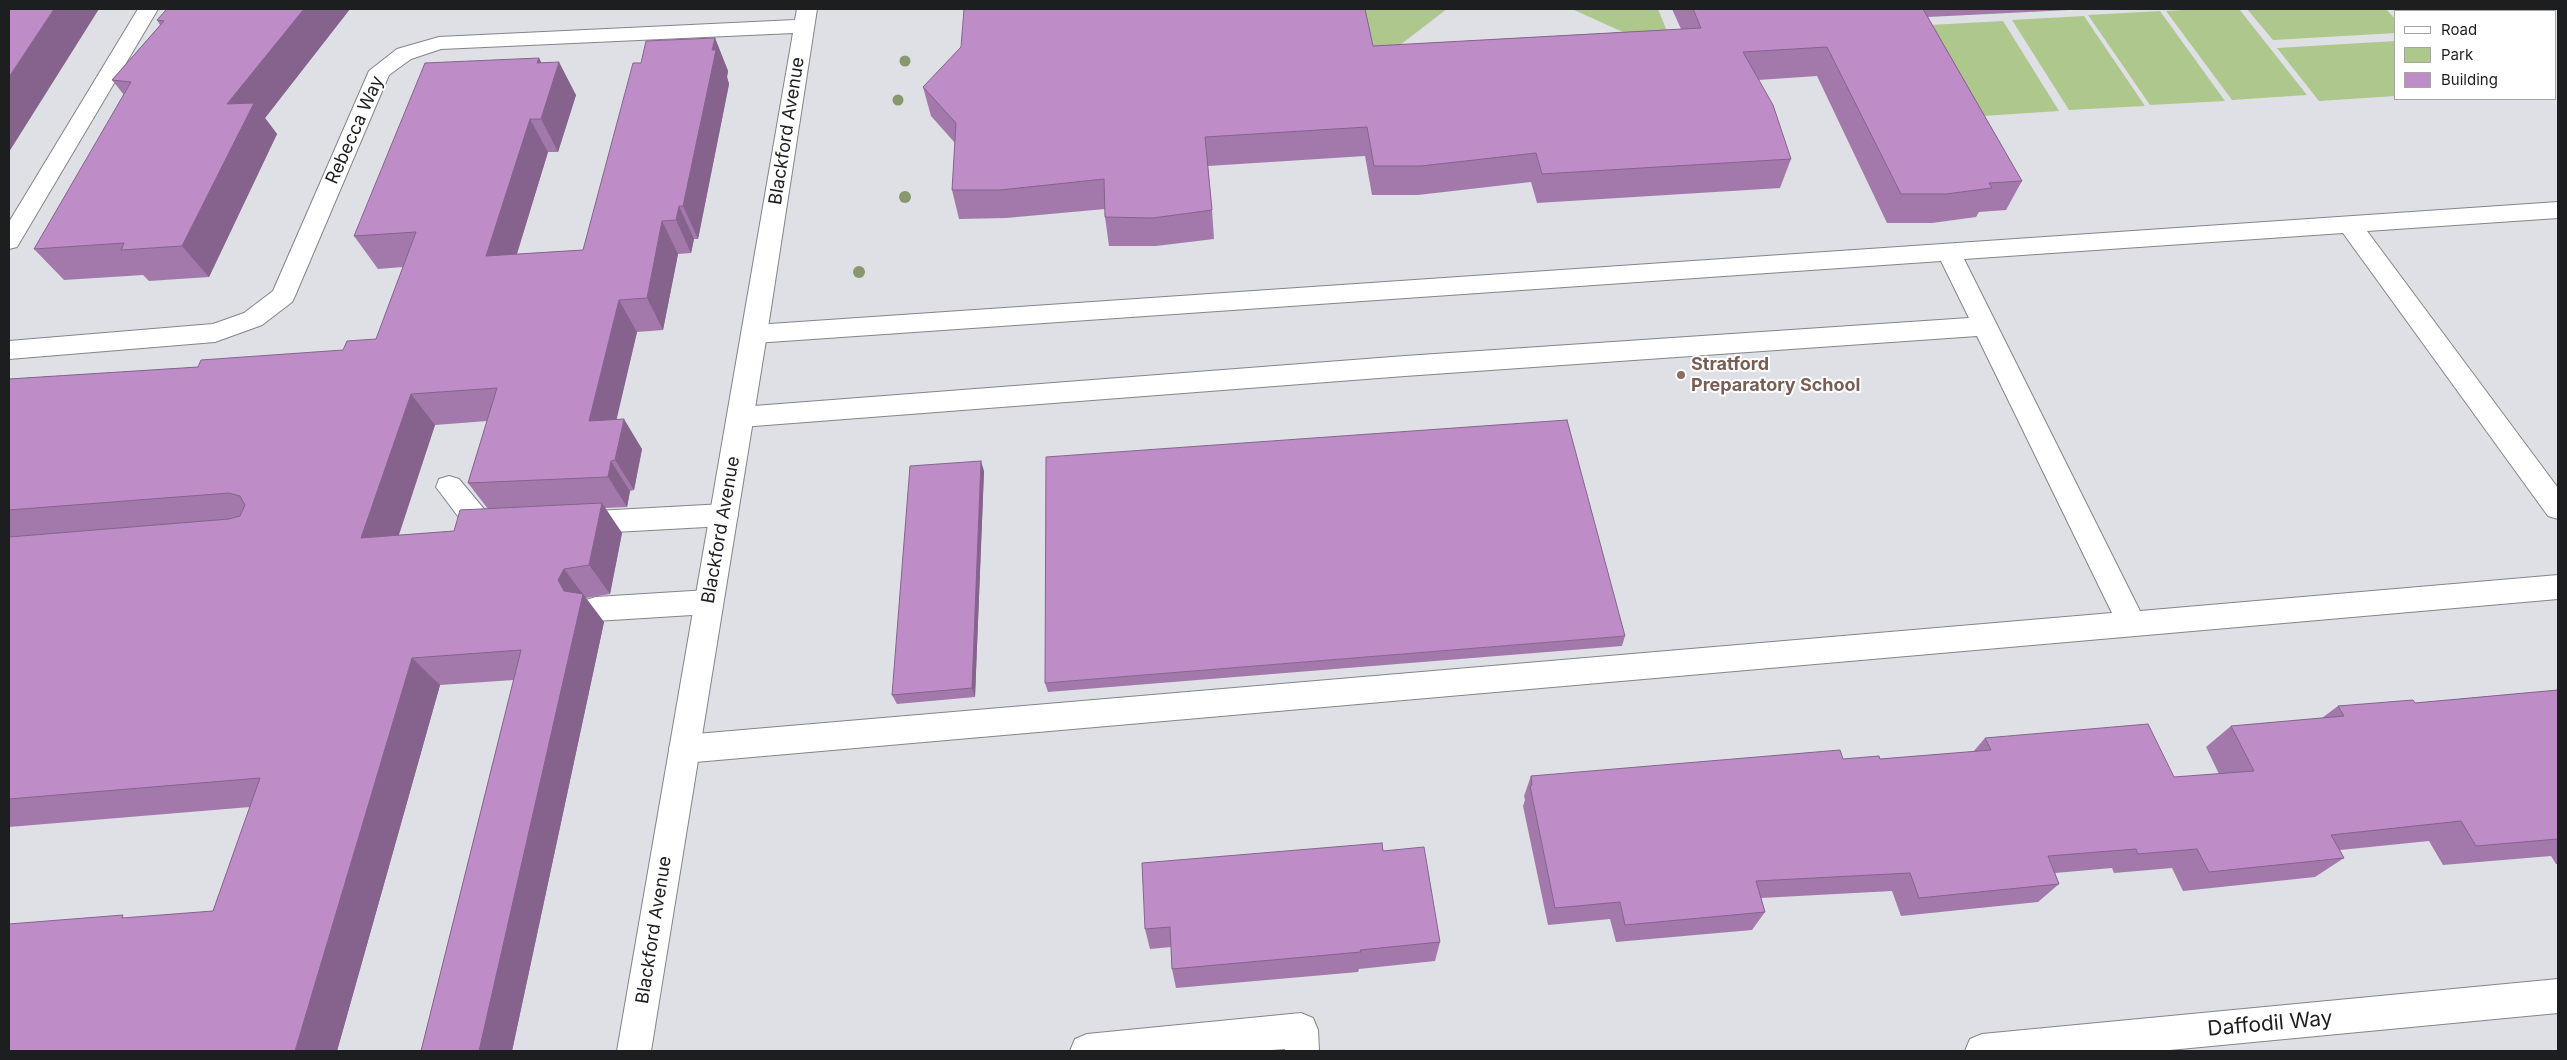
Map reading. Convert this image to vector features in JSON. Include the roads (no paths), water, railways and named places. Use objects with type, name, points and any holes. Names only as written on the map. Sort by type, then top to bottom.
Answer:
[{"type":"street","points":[[9,241],[148,9]]},
{"type":"street","name":"Blackford Avenue","points":[[634,1051],[708,602],[755,334],[805,17]]},
{"type":"street","name":"Rebecca Way","points":[[9,350],[215,333],[253,319],[282,296],[380,71],[404,54],[439,43],[805,17]]},
{"type":"street","points":[[755,334],[2558,210]]},
{"type":"street","points":[[2350,225],[2558,508]]},
{"type":"street","points":[[1949,253],[2132,624]]},
{"type":"street","points":[[741,417],[1414,365],[1984,326]]},
{"type":"street","points":[[449,487],[482,527],[521,525]]},
{"type":"street","points":[[551,524],[724,515]]},
{"type":"street","points":[[684,750],[2558,587]]},
{"type":"street","points":[[596,609],[708,602]]},
{"type":"street","name":"Daffodil Way","points":[[1982,1051],[2558,996]]},
{"type":"street","points":[[1087,1051],[1301,1030],[1302,1051]]},
{"type":"place","name":"Stratford Preparatory School","points":[[1681,375]]}]
